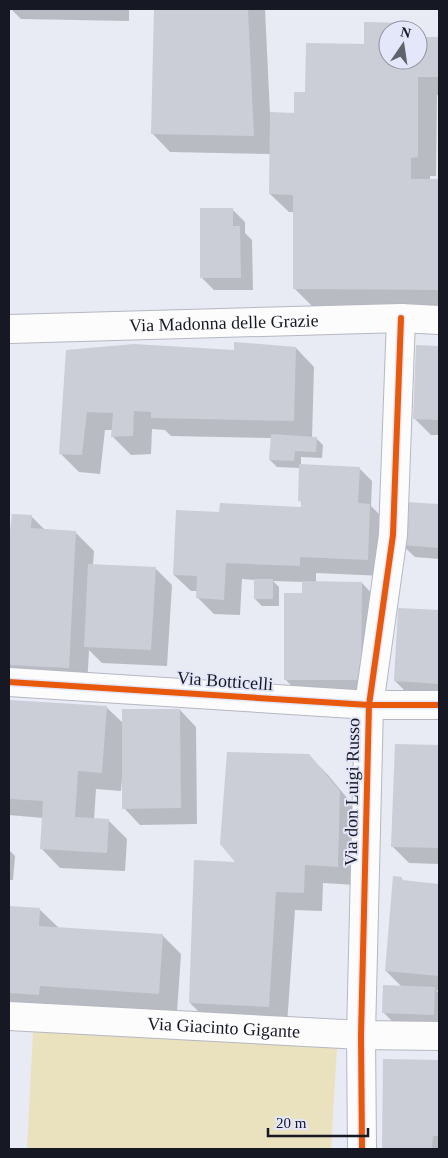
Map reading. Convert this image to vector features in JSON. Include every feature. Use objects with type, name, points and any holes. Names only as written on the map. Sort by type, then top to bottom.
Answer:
[{"type":"street","name":"Via Madonna delle Grazie","points":[[9,329],[401,318],[439,320]]},
{"type":"street","name":"Via don Luigi Russo","points":[[362,1149],[361,1035],[369,705],[392,535],[401,318]]},
{"type":"street","name":"Via Botticelli","points":[[9,682],[369,705],[439,705]]},
{"type":"street","name":"Via Giacinto Gigante","points":[[9,1016],[361,1035],[439,1036]]},
{"type":"shaded area","points":[[33,1032],[337,1047],[331,1149],[27,1149]]},
{"type":"building","points":[[154,9],[248,9],[254,136],[151,134]]},
{"type":"building","points":[[364,22],[378,22],[378,70],[428,70],[428,37],[439,37],[439,77],[418,77],[418,157],[411,158],[411,179],[439,179],[439,290],[293,289],[293,195],[269,194],[270,112],[294,113],[294,92],[305,92],[306,43],[364,44]]},
{"type":"building","points":[[200,208],[233,208],[233,226],[240,226],[241,278],[200,278]]},
{"type":"building","points":[[234,342],[296,347],[294,421],[151,418],[151,412],[134,411],[133,436],[111,437],[113,413],[87,412],[82,455],[59,454],[66,350],[134,344],[234,350]]},
{"type":"building","points":[[416,345],[439,346],[439,420],[413,419]]},
{"type":"building","points":[[271,434],[317,437],[316,452],[295,451],[294,461],[269,460]]},
{"type":"building","points":[[299,464],[360,467],[358,503],[370,504],[368,560],[300,557],[300,566],[226,563],[224,600],[196,598],[197,576],[173,575],[176,510],[219,512],[220,503],[301,507],[301,501],[298,501]]},
{"type":"building","points":[[404,502],[439,504],[439,548],[401,545]]},
{"type":"building","points":[[12,514],[32,515],[31,528],[76,531],[69,668],[9,665],[9,540]]},
{"type":"building","points":[[88,564],[156,567],[151,650],[84,647]]},
{"type":"building","points":[[254,579],[273,579],[273,599],[254,599]]},
{"type":"building","points":[[302,581],[362,582],[361,680],[284,680],[284,593],[302,593]]},
{"type":"building","points":[[398,608],[439,610],[439,684],[394,681]]},
{"type":"building","points":[[9,700],[107,706],[102,773],[78,771],[75,817],[109,819],[107,853],[40,849],[43,801],[9,799]]},
{"type":"building","points":[[122,709],[180,709],[181,808],[122,809]]},
{"type":"building","points":[[395,744],[439,745],[439,848],[391,847]]},
{"type":"building","points":[[227,752],[309,754],[340,791],[338,867],[305,865],[304,893],[276,892],[269,1007],[189,1003],[194,860],[235,862],[220,844]]},
{"type":"building","points":[[393,876],[402,877],[402,880],[439,884],[439,976],[385,971]]},
{"type":"building","points":[[9,906],[40,908],[39,926],[163,934],[159,994],[40,986],[39,995],[9,993]]},
{"type":"building","points":[[383,985],[435,987],[434,1015],[382,1013]]},
{"type":"building","points":[[383,1059],[439,1060],[439,1136],[433,1136],[432,1149],[382,1149]]},
{"type":"cycle path","points":[[362,1149],[361,1035],[369,705],[393,535],[401,318]]},
{"type":"cycle path","points":[[9,682],[369,705],[439,705]]}]
